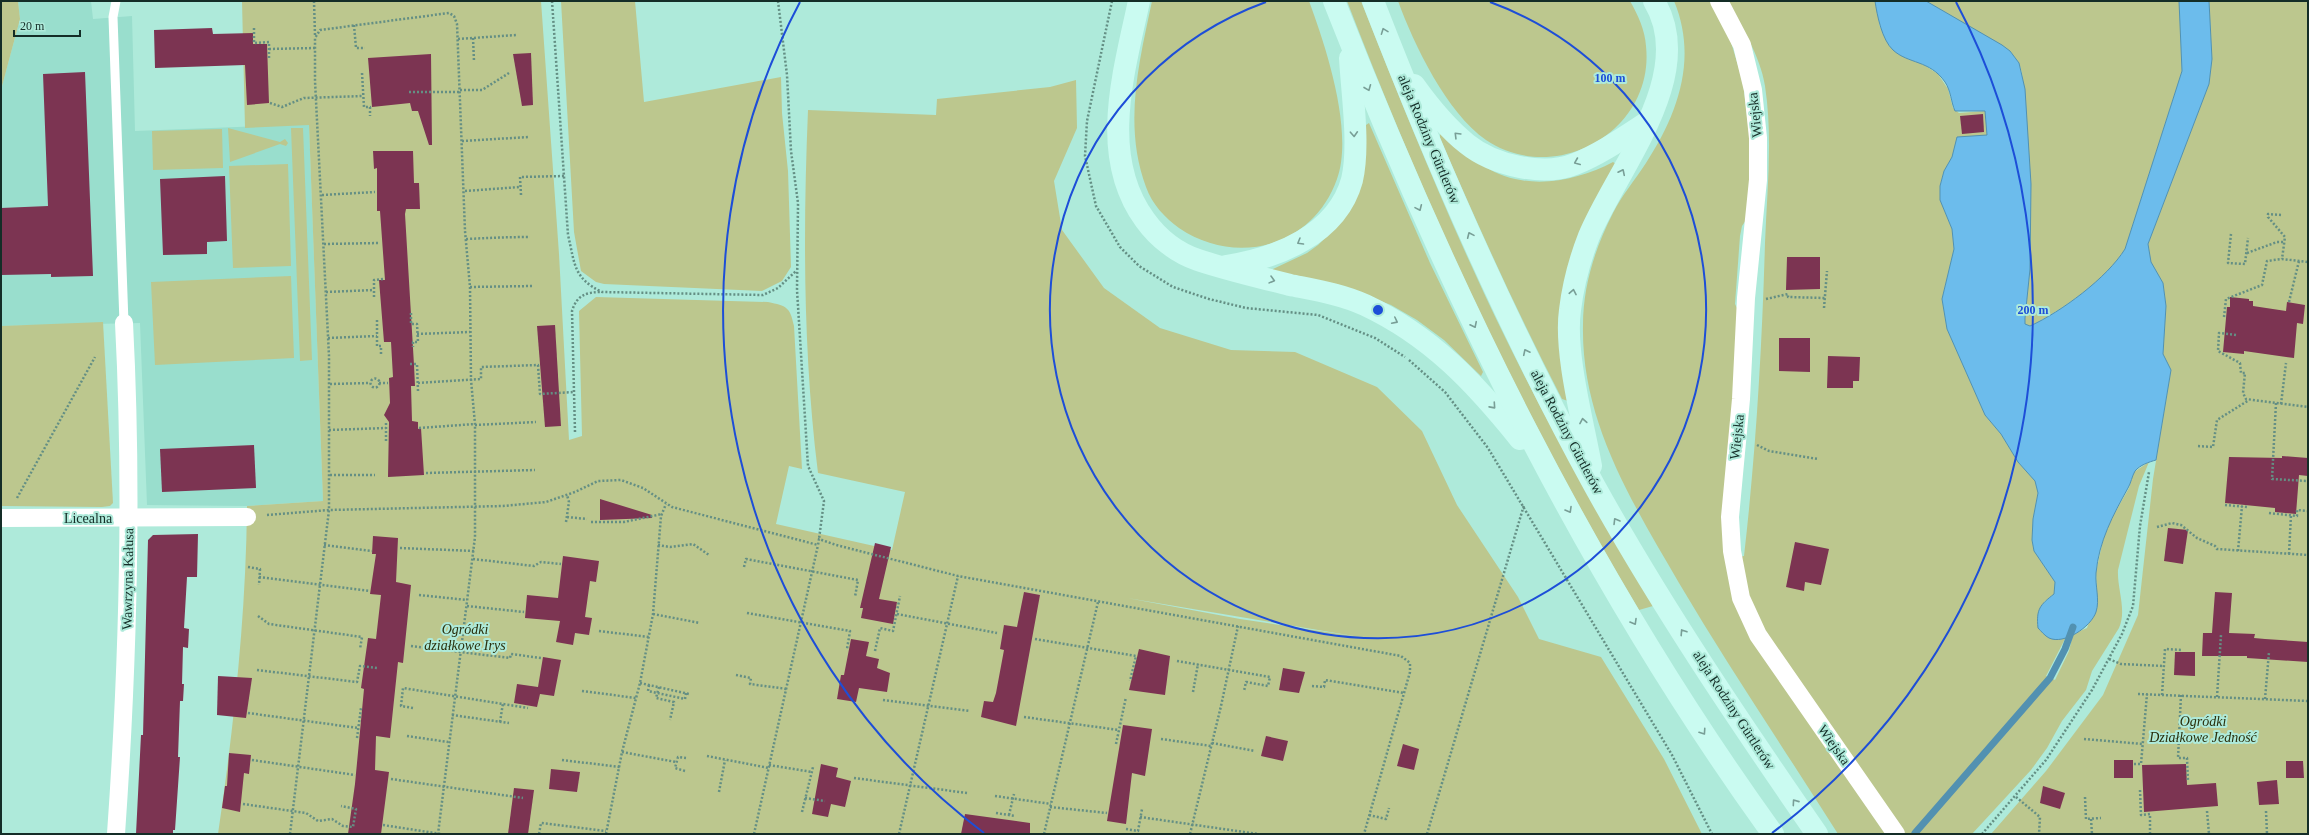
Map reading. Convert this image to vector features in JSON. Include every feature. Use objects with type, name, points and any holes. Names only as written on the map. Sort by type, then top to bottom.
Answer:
[{"type":"main road","points":[[1139,1],[1124,74],[1118,115],[1118,145],[1122,175],[1133,204],[1154,233],[1173,248],[1197,260],[1328,293],[1364,305],[1410,329],[1452,364],[1495,407],[1549,476]]},
{"type":"main road","points":[[1334,1],[1348,39],[1435,244],[1497,374],[1549,476],[1645,640],[1698,726],[1773,834]]},
{"type":"main road","name":"aleja Rodziny Gürtlerów","points":[[1373,1],[1396,61],[1444,176],[1491,281],[1595,486],[1668,608],[1765,759],[1817,834]]},
{"type":"main road","points":[[1595,486],[1569,333],[1570,310],[1579,266],[1589,235],[1662,91],[1667,52],[1664,28],[1654,1]]},
{"type":"main road","points":[[1221,267],[1247,262],[1292,246],[1318,232],[1341,206],[1352,180],[1355,155],[1348,39]]},
{"type":"main road","points":[[1396,61],[1421,95],[1467,144],[1483,154],[1507,163],[1539,169],[1574,165],[1612,146],[1647,122]]},
{"type":"street","name":"Wiejska","points":[[1718,1],[1742,45],[1756,115],[1758,180],[1746,298],[1737,440],[1730,517],[1732,551],[1741,598],[1758,635],[1896,834]]},
{"type":"street","name":"Wawrzyna Kałusa","points":[[116,834],[126,696],[130,519],[124,323]]},
{"type":"street","name":"Licealna","points":[[1,518],[130,519],[247,516]]},
{"type":"lane","points":[[116,1],[113,17],[124,323]]},
{"type":"path","points":[[290,834],[329,510],[330,384],[322,195],[316,98],[314,1]]},
{"type":"path","points":[[552,1],[568,235],[578,273],[588,285],[602,292]]},
{"type":"path","points":[[754,834],[813,572],[823,520],[824,501],[822,493],[808,466],[796,270],[798,203],[790,151],[787,75],[778,1]]},
{"type":"path","points":[[1112,1],[1087,121],[1084,156],[1096,206],[1120,247],[1140,266],[1173,287],[1209,299],[1246,308],[1318,315],[1375,338],[1401,354],[1445,392],[1488,448],[1524,505],[1619,669],[1672,755],[1712,834]]},
{"type":"path","points":[[315,38],[320,30],[449,14],[456,20],[458,39],[466,239],[470,287],[471,380],[475,425],[474,550],[448,742],[439,834],[383,825]]},
{"type":"path","points":[[354,25],[356,48],[365,48]]},
{"type":"path","points":[[254,28],[254,43],[269,42],[269,58]]},
{"type":"path","points":[[458,39],[516,35]]},
{"type":"path","points":[[473,38],[474,61]]},
{"type":"path","points":[[269,49],[315,48]]},
{"type":"path","points":[[362,73],[364,107],[370,107],[370,116]]},
{"type":"path","points":[[409,92],[482,90],[509,73]]},
{"type":"path","points":[[270,102],[285,107],[300,99],[363,96]]},
{"type":"path","points":[[462,141],[529,138]]},
{"type":"path","points":[[521,195],[520,177],[564,176]]},
{"type":"path","points":[[465,191],[520,187]]},
{"type":"path","points":[[322,195],[375,192]]},
{"type":"path","points":[[2281,215],[2268,214],[2268,217],[2283,234],[2284,242],[2282,259]]},
{"type":"path","points":[[2231,234],[2228,263],[2245,264],[2248,238]]},
{"type":"path","points":[[466,239],[530,236]]},
{"type":"path","points":[[2246,253],[2277,242],[2284,242]]},
{"type":"path","points":[[324,244],[380,243]]},
{"type":"path","points":[[2224,317],[2226,299],[2262,285],[2267,261],[2282,259],[2308,262]]},
{"type":"path","points":[[2289,302],[2299,260]]},
{"type":"path","points":[[575,432],[572,311],[580,297],[585,293],[763,295],[778,288],[796,270]]},
{"type":"path","points":[[1824,308],[1826,271]]},
{"type":"path","points":[[374,296],[374,280],[384,279]]},
{"type":"path","points":[[470,287],[532,286]]},
{"type":"path","points":[[326,292],[374,290]]},
{"type":"path","points":[[1746,298],[1771,299],[1788,294],[1788,297],[1825,298]]},
{"type":"path","points":[[411,313],[411,324],[417,324],[418,334],[418,342],[413,342],[413,347]]},
{"type":"path","points":[[377,320],[377,346],[381,346],[381,356]]},
{"type":"path","points":[[418,334],[470,332]]},
{"type":"path","points":[[2236,335],[2219,333],[2218,351],[2240,363],[2241,373],[2245,373],[2243,396],[2249,400],[2308,407]]},
{"type":"path","points":[[328,338],[377,336]]},
{"type":"path","points":[[15,503],[95,357]]},
{"type":"path","points":[[2281,404],[2286,363]]},
{"type":"path","points":[[410,364],[417,364],[418,391]]},
{"type":"path","points":[[418,383],[481,379],[481,366],[538,365],[540,394],[574,392]]},
{"type":"path","points":[[330,384],[370,383],[374,379],[379,383],[388,383]]},
{"type":"path","points":[[370,383],[375,388],[379,383]]},
{"type":"path","points":[[2198,446],[2213,448],[2217,420],[2249,400]]},
{"type":"path","points":[[2276,403],[2272,479],[2308,481]]},
{"type":"path","points":[[386,422],[386,441]]},
{"type":"path","points":[[420,428],[536,422]]},
{"type":"path","points":[[329,430],[386,428]]},
{"type":"path","points":[[1737,440],[1759,446],[1769,451],[1818,459]]},
{"type":"path","points":[[426,473],[535,470]]},
{"type":"path","points":[[1982,834],[2016,797],[2046,760],[2092,690],[2122,634],[2133,606],[2140,526],[2149,472]]},
{"type":"path","points":[[330,475],[375,475]]},
{"type":"path","points":[[247,516],[329,510],[475,507],[546,502],[567,495],[598,481],[621,480],[643,488],[666,504],[818,545]]},
{"type":"path","points":[[566,522],[569,502],[567,495]]},
{"type":"path","points":[[539,834],[541,823],[606,832],[622,752],[640,683],[649,637],[653,614],[658,545],[662,514],[666,504]]},
{"type":"path","points":[[1426,834],[1524,505]]},
{"type":"path","points":[[2224,505],[2247,506]]},
{"type":"path","points":[[2238,551],[2242,506]]},
{"type":"path","points":[[2269,513],[2297,516],[2297,510],[2308,511]]},
{"type":"path","points":[[591,522],[624,522],[662,514]]},
{"type":"path","points":[[2289,554],[2291,515]]},
{"type":"path","points":[[567,517],[587,519]]},
{"type":"path","points":[[2157,526],[2177,523],[2184,526],[2197,538],[2215,546],[2217,549],[2308,555]]},
{"type":"path","points":[[819,539],[836,546],[958,576],[1401,656],[1410,663],[1404,693],[1364,834]]},
{"type":"path","points":[[658,545],[670,547],[693,544],[709,555]]},
{"type":"path","points":[[324,545],[372,551]]},
{"type":"path","points":[[400,548],[474,550]]},
{"type":"path","points":[[473,559],[534,566],[541,562],[561,564]]},
{"type":"path","points":[[744,567],[746,559],[858,580],[855,597]]},
{"type":"path","points":[[248,567],[260,569],[259,585]]},
{"type":"path","points":[[899,834],[958,576]]},
{"type":"path","points":[[259,577],[370,591]]},
{"type":"path","points":[[419,595],[467,600]]},
{"type":"path","points":[[875,651],[880,628],[894,631],[900,596]]},
{"type":"path","points":[[1044,834],[1098,602]]},
{"type":"path","points":[[466,606],[524,612]]},
{"type":"path","points":[[747,613],[850,631],[847,649]]},
{"type":"path","points":[[653,614],[700,623]]},
{"type":"path","points":[[897,614],[997,633]]},
{"type":"path","points":[[258,616],[269,624],[362,637],[360,649]]},
{"type":"path","points":[[1190,834],[1212,745],[1238,626]]},
{"type":"path","points":[[600,630],[649,637]]},
{"type":"path","points":[[2217,697],[2221,636]]},
{"type":"path","points":[[1035,639],[1136,656],[1130,680]]},
{"type":"path","points":[[411,646],[510,658],[511,654],[540,658]]},
{"type":"path","points":[[2162,695],[2165,649],[2182,650]]},
{"type":"path","points":[[2266,699],[2269,652]]},
{"type":"path","points":[[2109,659],[2121,664],[2164,666]]},
{"type":"path","points":[[1177,661],[1270,676],[1268,686],[1246,682],[1244,691]]},
{"type":"path","points":[[1193,692],[1198,664]]},
{"type":"path","points":[[256,670],[357,682],[360,666],[376,668]]},
{"type":"path","points":[[736,675],[750,678],[750,684],[787,689]]},
{"type":"path","points":[[1312,686],[1324,687],[1325,680],[1404,693]]},
{"type":"path","points":[[640,683],[688,693],[685,699],[648,691],[649,685]]},
{"type":"path","points":[[659,687],[656,698],[674,702],[670,720]]},
{"type":"path","points":[[413,708],[401,706],[403,688],[528,708]]},
{"type":"path","points":[[582,691],[636,698]]},
{"type":"path","points":[[2138,694],[2308,701]]},
{"type":"path","points":[[2134,764],[2141,764],[2147,694]]},
{"type":"path","points":[[2181,695],[2178,758],[2187,758],[2188,781]]},
{"type":"path","points":[[1116,744],[1126,697]]},
{"type":"path","points":[[883,700],[970,711]]},
{"type":"path","points":[[500,722],[503,704]]},
{"type":"path","points":[[357,738],[361,708]]},
{"type":"path","points":[[248,713],[304,722],[358,728]]},
{"type":"path","points":[[452,715],[509,724]]},
{"type":"path","points":[[1024,717],[1119,730]]},
{"type":"path","points":[[407,736],[448,742]]},
{"type":"path","points":[[1161,739],[1255,751]]},
{"type":"path","points":[[2084,739],[2142,744]]},
{"type":"path","points":[[622,752],[676,762]]},
{"type":"path","points":[[707,756],[769,767],[812,772]]},
{"type":"path","points":[[685,771],[675,768],[678,757],[686,758]]},
{"type":"path","points":[[252,760],[355,775]]},
{"type":"path","points":[[562,760],[620,767]]},
{"type":"path","points":[[719,792],[725,760]]},
{"type":"path","points":[[802,812],[813,768]]},
{"type":"path","points":[[854,778],[911,784],[967,793]]},
{"type":"path","points":[[391,780],[523,798]]},
{"type":"path","points":[[2140,790],[2141,814],[2150,814],[2150,834]]},
{"type":"path","points":[[1009,815],[1014,794]]},
{"type":"path","points":[[995,796],[1050,806],[1107,813]]},
{"type":"path","points":[[2016,797],[2040,817],[2040,834]]},
{"type":"path","points":[[2085,797],[2086,819],[2100,818]]},
{"type":"path","points":[[805,798],[824,801]]},
{"type":"path","points":[[243,804],[309,814],[318,821],[332,819],[343,826],[353,827],[356,809],[341,806]]},
{"type":"path","points":[[1369,815],[1386,819],[1389,808]]},
{"type":"path","points":[[1126,829],[1138,831],[1142,809]]},
{"type":"path","points":[[2207,811],[2210,834]]},
{"type":"path","points":[[2266,811],[2267,834]]},
{"type":"path","points":[[996,813],[1014,816]]},
{"type":"path","points":[[1140,817],[1258,834]]},
{"type":"path","points":[[2091,819],[2092,834]]},
{"type":"shaded area","points":[[18,1],[91,1],[93,19],[132,16],[135,131],[309,124],[323,501],[247,506],[147,505],[140,323],[1,326],[1,90],[20,19]]},
{"type":"green space","points":[[1,1],[18,1],[20,19],[1,90]]},
{"type":"green space","name":"Ogródki działkowe Irys","points":[[242,1],[541,1],[559,254],[569,440],[582,436],[579,311],[596,297],[768,302],[784,306],[791,315],[794,326],[802,469],[789,466],[776,524],[892,550],[905,492],[818,473],[809,382],[807,337],[805,201],[808,110],[936,115],[937,99],[1050,87],[1076,80],[1077,128],[1054,181],[1062,230],[1104,288],[1160,328],[1231,350],[1295,352],[1377,387],[1422,431],[1457,505],[1518,597],[1539,639],[1601,657],[1664,759],[1702,834],[218,834],[234,711],[242,629],[247,506],[323,501],[309,125],[245,128]],"holes":[[[1127,598],[1366,638],[1240,619]]]},
{"type":"green space","points":[[561,1],[635,1],[644,102],[781,77],[782,113],[788,171],[791,267],[782,281],[762,291],[604,284],[596,282],[581,271],[574,232]]},
{"type":"green space","points":[[1152,1],[1309,1],[1323,41],[1336,89],[1342,137],[1341,159],[1337,179],[1326,202],[1310,221],[1291,235],[1270,244],[1248,248],[1224,246],[1201,240],[1179,228],[1155,205],[1146,187],[1139,164],[1135,140],[1134,117],[1138,71]]},
{"type":"green space","points":[[1347,1],[1361,1],[1412,129],[1486,298],[1541,407],[1577,474],[1614,541],[1653,606],[1639,610],[1596,537],[1517,388],[1444,235],[1410,158]]},
{"type":"green space","points":[[1398,1],[1630,1],[1641,23],[1644,34],[1646,46],[1645,76],[1635,103],[1618,125],[1596,142],[1570,153],[1542,157],[1513,153],[1486,140],[1458,113],[1445,96],[1433,77],[1413,37]]},
{"type":"green space","points":[[1674,1],[1710,1],[1730,39],[1743,82],[1752,158],[1746,220],[1742,226],[1740,236],[1735,304],[1740,314],[1725,560],[1744,556],[1755,439],[1760,361],[1769,145],[1769,125],[1763,75],[1750,42],[1727,1],[1875,1],[1880,27],[1904,56],[1918,61],[1938,74],[1948,89],[1953,108],[1959,113],[1985,111],[1987,135],[1956,143],[1952,157],[1944,171],[1940,185],[1944,210],[1952,229],[1954,249],[1942,299],[1947,329],[1985,415],[2001,434],[2018,462],[2035,481],[2038,493],[2033,519],[2032,540],[2034,551],[2055,582],[2054,594],[2044,602],[2061,639],[2066,637],[2046,676],[2055,680],[2069,651],[2073,634],[2087,628],[2097,598],[2096,572],[2103,540],[2109,523],[2129,488],[2134,472],[2149,462],[2139,486],[2118,570],[2122,607],[2119,628],[2092,671],[2086,690],[2062,721],[2047,748],[2031,770],[1972,834],[1838,834],[1737,678],[1679,583],[1627,491],[1600,427],[1591,394],[1585,360],[1583,325],[1585,296],[1591,268],[1613,213],[1657,144],[1675,105],[1681,85],[1684,64],[1684,43],[1681,22]]},
{"type":"green space","points":[[1926,1],[2179,1],[2182,71],[2125,249],[2117,261],[2095,283],[2056,312],[2030,326],[2025,324],[2025,318],[2030,269],[2031,185],[2022,73],[2019,63],[2010,51]]},
{"type":"green space","name":"Ogródki Działkowe Jedność","points":[[2209,1],[2308,1],[2308,834],[1991,834],[2046,771],[2103,695],[2138,615],[2153,479],[2171,370],[2163,355],[2166,306],[2163,283],[2151,263],[2148,244],[2209,84],[2212,59]]},
{"type":"green space","points":[[1369,123],[1430,263],[1483,372],[1481,376],[1444,340],[1417,320],[1391,305],[1340,285],[1273,272],[1273,269],[1307,253],[1318,245],[1339,224],[1366,125]]},
{"type":"green space","points":[[228,128],[280,142],[285,139],[288,143],[286,146],[280,144],[230,162]]},
{"type":"green space","points":[[291,128],[303,128],[312,360],[300,361]]},
{"type":"green space","points":[[222,129],[223,168],[153,170],[152,131]]},
{"type":"green space","points":[[1440,133],[1467,155],[1484,166],[1499,174],[1516,179],[1549,181],[1566,179],[1582,175],[1613,162],[1617,165],[1589,211],[1568,401],[1562,399],[1514,302],[1454,171],[1440,138]]},
{"type":"green space","points":[[288,164],[291,266],[233,268],[229,166]]},
{"type":"green space","points":[[291,276],[294,358],[155,365],[151,282]]},
{"type":"green space","points":[[103,322],[113,503],[110,506],[102,507],[1,506],[1,326]]},
{"type":"water","points":[[1875,1],[1926,1],[2002,45],[2010,51],[2019,63],[2025,89],[2031,184],[2030,269],[2025,318],[2025,324],[2030,326],[2055,312],[2082,293],[2107,271],[2125,249],[2182,71],[2179,1],[2209,1],[2212,59],[2209,84],[2148,244],[2151,262],[2163,283],[2166,306],[2163,354],[2171,370],[2156,460],[2142,465],[2133,475],[2103,539],[2100,550],[2096,573],[2098,603],[2096,612],[2093,618],[2083,629],[2069,637],[2055,640],[2049,638],[2038,628],[2038,612],[2045,601],[2054,594],[2055,582],[2034,551],[2032,540],[2033,519],[2038,493],[2035,481],[2018,462],[2001,434],[1985,415],[1947,329],[1942,299],[1954,249],[1952,229],[1940,200],[1940,186],[1944,171],[1952,157],[1957,137],[1987,135],[1985,111],[1955,111],[1947,85],[1939,75],[1926,66],[1905,58],[1889,46],[1883,34]]},
{"type":"building","points":[[212,28],[213,34],[253,33],[253,44],[267,44],[269,103],[247,105],[245,65],[155,68],[154,30]]},
{"type":"building","points":[[531,53],[533,105],[522,106],[513,54]]},
{"type":"building","points":[[431,54],[432,145],[429,145],[418,111],[412,111],[410,103],[372,107],[368,58]]},
{"type":"building","points":[[85,72],[93,276],[51,277],[51,274],[1,275],[1,208],[48,206],[43,74]]},
{"type":"building","points":[[1983,114],[1984,132],[1962,134],[1960,116]]},
{"type":"building","points":[[373,151],[413,151],[414,183],[419,183],[420,209],[406,209],[405,214],[415,386],[411,386],[412,421],[418,422],[418,429],[421,428],[424,475],[388,477],[389,422],[384,415],[390,403],[389,378],[393,377],[391,342],[384,342],[379,280],[385,280],[380,211],[377,211],[377,168],[374,169]]},
{"type":"building","points":[[225,176],[227,241],[207,242],[207,254],[163,255],[160,179]]},
{"type":"building","points":[[1787,257],[1820,257],[1820,289],[1786,290]]},
{"type":"building","points":[[2230,297],[2249,299],[2249,301],[2253,301],[2253,306],[2286,311],[2287,302],[2305,305],[2303,324],[2297,323],[2294,358],[2244,351],[2244,354],[2223,352],[2227,307],[2230,307]]},
{"type":"building","points":[[555,325],[561,426],[545,427],[537,326]]},
{"type":"building","points":[[1779,338],[1810,338],[1810,372],[1779,371]]},
{"type":"building","points":[[1828,356],[1860,357],[1859,381],[1853,381],[1853,388],[1827,388]]},
{"type":"building","points":[[254,445],[256,488],[162,492],[160,449]]},
{"type":"building","points":[[2282,456],[2308,458],[2308,476],[2299,475],[2296,514],[2275,512],[2275,508],[2225,503],[2229,457],[2282,458]]},
{"type":"building","points":[[600,499],[652,515],[652,518],[600,520]]},
{"type":"building","points":[[2168,528],[2188,530],[2183,564],[2164,561]]},
{"type":"building","points":[[198,534],[197,577],[187,577],[184,628],[189,629],[188,648],[183,647],[182,684],[184,684],[183,701],[180,701],[178,757],[180,757],[175,830],[173,830],[173,834],[136,834],[141,735],[143,735],[148,540],[153,535]]},
{"type":"building","points":[[373,536],[398,538],[396,582],[411,585],[403,663],[398,662],[390,738],[376,736],[375,770],[389,772],[381,834],[348,834],[355,784],[364,689],[361,688],[368,638],[376,639],[381,595],[370,594],[376,554],[372,554]]},
{"type":"building","points":[[1795,542],[1829,549],[1821,585],[1805,582],[1804,591],[1786,587]]},
{"type":"building","points":[[875,543],[891,547],[879,599],[897,602],[893,624],[861,618],[863,608],[860,608]]},
{"type":"building","points":[[563,556],[599,561],[596,582],[590,581],[585,617],[592,618],[589,635],[575,633],[573,645],[556,642],[560,621],[525,618],[527,595],[558,598]]},
{"type":"building","points":[[1024,592],[1040,595],[1016,726],[981,717],[984,701],[993,702],[996,693],[1004,650],[1000,649],[1004,625],[1017,627]]},
{"type":"building","points":[[2215,592],[2232,593],[2229,633],[2255,634],[2254,638],[2308,642],[2308,662],[2247,658],[2247,656],[2202,656],[2203,633],[2212,633]]},
{"type":"building","points":[[851,639],[869,642],[866,656],[879,659],[877,668],[890,673],[887,692],[859,688],[856,702],[837,699],[841,675],[844,675]]},
{"type":"building","points":[[1139,649],[1170,656],[1165,695],[1129,690]]},
{"type":"building","points":[[2175,652],[2195,652],[2195,676],[2174,675]]},
{"type":"building","points":[[543,657],[561,660],[554,696],[540,694],[537,707],[514,703],[517,684],[538,687]]},
{"type":"building","points":[[1283,668],[1305,672],[1299,693],[1279,690]]},
{"type":"building","points":[[218,676],[252,678],[246,718],[217,715]]},
{"type":"building","points":[[1123,725],[1152,729],[1145,776],[1132,773],[1126,824],[1107,821]]},
{"type":"building","points":[[1266,736],[1288,741],[1283,761],[1261,756]]},
{"type":"building","points":[[1403,744],[1419,749],[1414,770],[1397,766]]},
{"type":"building","points":[[229,753],[251,755],[249,774],[244,773],[240,812],[222,808],[225,786],[227,786]]},
{"type":"building","points":[[2114,760],[2133,760],[2133,778],[2114,778]]},
{"type":"building","points":[[2286,761],[2303,761],[2304,778],[2286,778]]},
{"type":"building","points":[[821,764],[838,768],[836,777],[851,781],[845,807],[831,804],[828,817],[812,814]]},
{"type":"building","points":[[2186,764],[2187,785],[2216,783],[2218,806],[2144,812],[2142,765]]},
{"type":"building","points":[[551,769],[580,772],[577,792],[549,789]]},
{"type":"building","points":[[2277,780],[2279,804],[2259,805],[2257,782]]},
{"type":"building","points":[[2043,786],[2065,793],[2060,809],[2040,803]]},
{"type":"building","points":[[514,788],[534,790],[528,834],[508,834]]},
{"type":"building","points":[[965,814],[1030,823],[1030,834],[961,834]]},
{"type":"waterway","points":[[1915,833],[2050,678],[2065,649],[2073,627]]}]
